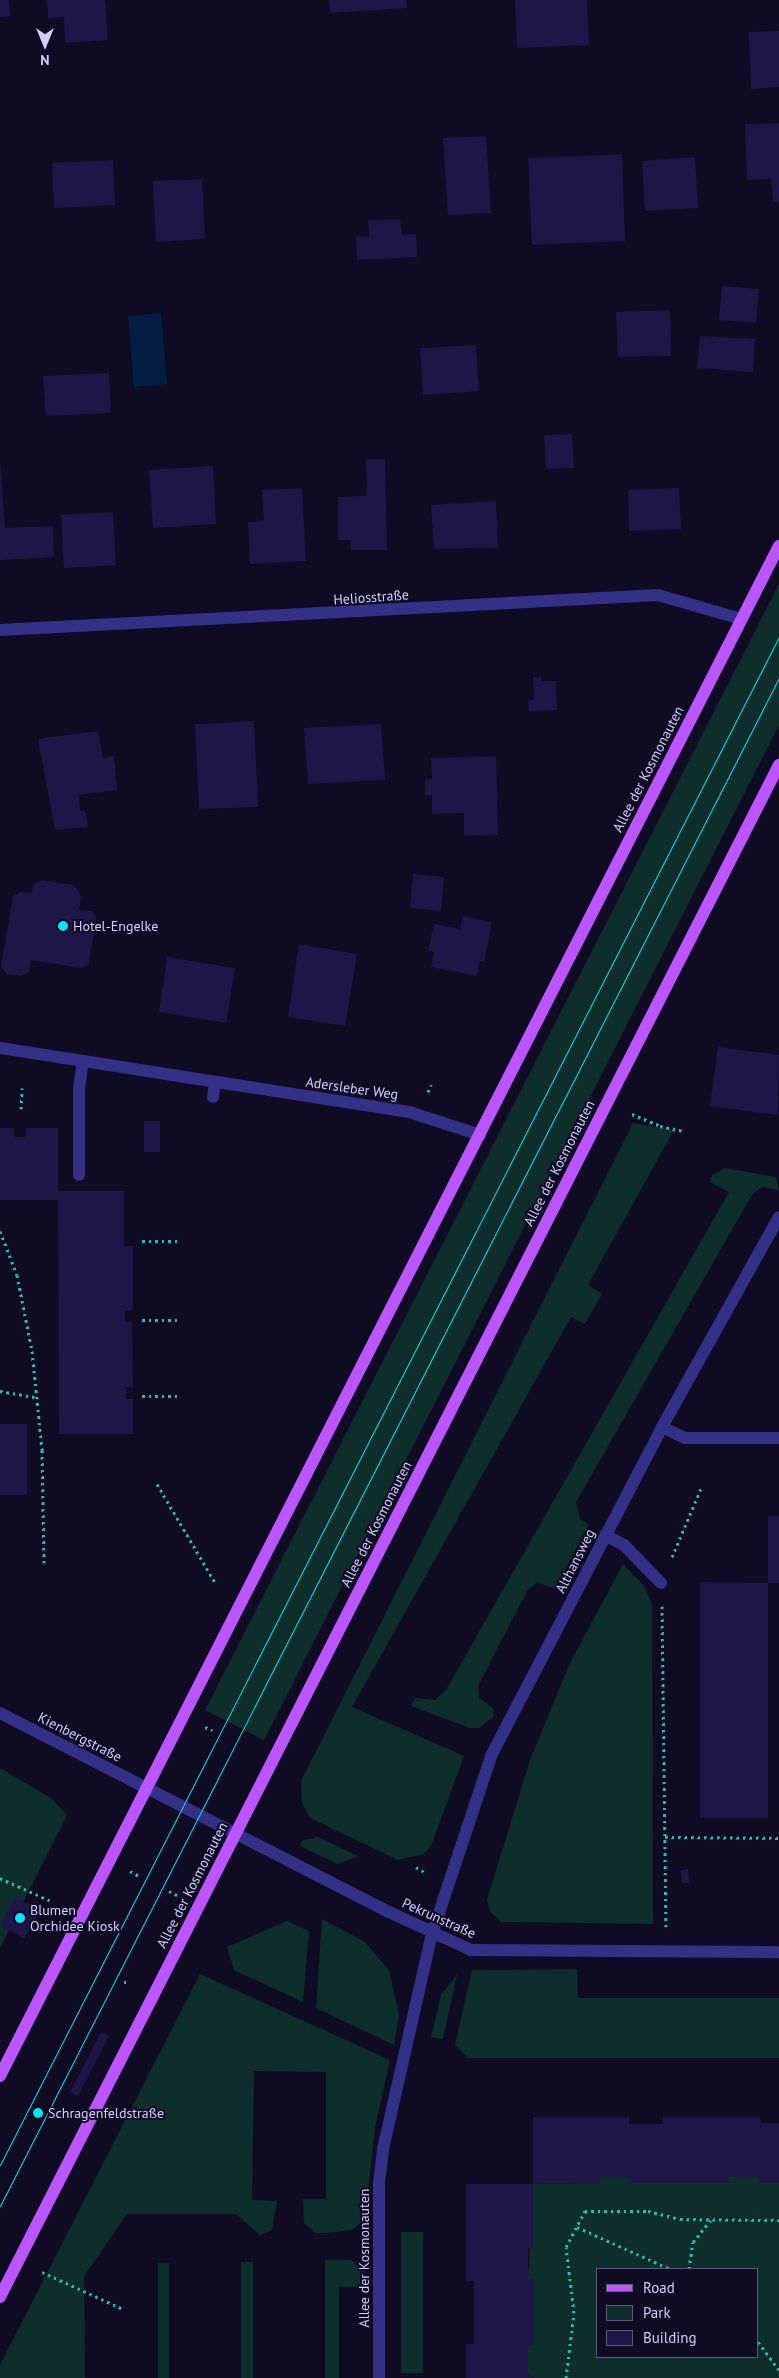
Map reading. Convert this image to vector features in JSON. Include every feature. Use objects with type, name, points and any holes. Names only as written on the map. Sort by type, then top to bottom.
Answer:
[{"type":"main road","name":"Allee der Kosmonauten","points":[[0,2076],[779,546]]},
{"type":"main road","name":"Allee der Kosmonauten","points":[[0,2297],[779,765]]},
{"type":"street","name":"Heliosstraße","points":[[0,630],[658,595],[741,619]]},
{"type":"street","name":"Adersleber Weg","points":[[0,1048],[409,1112],[480,1135]]},
{"type":"street","points":[[79,1175],[79,1089],[83,1061]]},
{"type":"street","points":[[213,1097],[215,1082]]},
{"type":"street","name":"Althansweg","points":[[432,1934],[492,1754],[662,1427],[779,1217]]},
{"type":"street","points":[[662,1427],[685,1438],[779,1438]]},
{"type":"street","points":[[605,1535],[624,1545],[661,1584]]},
{"type":"street","name":"Kienbergstraße","points":[[0,1713],[146,1788]]},
{"type":"street","name":"Pekrunstraße","points":[[146,1788],[432,1934],[471,1950],[779,1952]]},
{"type":"street","name":"Allee der Kosmonauten","points":[[379,2378],[379,2183],[395,2089],[432,1934]]},
{"type":"path","points":[[21,1109],[22,1088]]},
{"type":"path","points":[[632,1114],[660,1126],[684,1131]]},
{"type":"path","points":[[0,1230],[25,1310],[38,1398],[44,1566]]},
{"type":"path","points":[[142,1241],[181,1241]]},
{"type":"path","points":[[142,1320],[180,1320]]},
{"type":"path","points":[[0,1391],[38,1398]]},
{"type":"path","points":[[142,1396],[178,1396]]},
{"type":"path","points":[[157,1484],[216,1584]]},
{"type":"path","points":[[666,1931],[661,1584],[702,1486]]},
{"type":"path","points":[[665,1837],[779,1838]]},
{"type":"path","points":[[0,1878],[53,1902]]},
{"type":"path","points":[[566,2378],[574,2313],[566,2247],[585,2211],[648,2211],[680,2219],[779,2220]]},
{"type":"path","points":[[689,2268],[693,2242],[711,2220]]},
{"type":"path","points":[[577,2227],[668,2268]]},
{"type":"path","points":[[42,2272],[121,2308]]},
{"type":"path","points":[[759,2343],[779,2370]]},
{"type":"green space","points":[[779,584],[779,725],[264,1740],[205,1710]]},
{"type":"green space","points":[[633,1123],[674,1130],[588,1285],[602,1294],[585,1324],[571,1317],[352,1707],[464,1756],[431,1846],[424,1854],[398,1860],[310,1818],[302,1803],[301,1781]]},
{"type":"green space","points":[[725,1168],[776,1177],[779,1190],[763,1187],[753,1193],[576,1502],[580,1519],[589,1524],[555,1589],[537,1582],[527,1591],[478,1686],[479,1698],[494,1709],[493,1717],[479,1728],[470,1728],[411,1706],[415,1698],[435,1700],[446,1690],[729,1192],[710,1182],[712,1175]]},
{"type":"green space","points":[[623,1564],[644,1586],[652,1603],[653,1924],[501,1922],[490,1911],[487,1900],[530,1760],[570,1663]]},
{"type":"green space","points":[[0,1768],[51,1798],[67,1815],[0,1948]]},
{"type":"green space","points":[[318,1837],[358,1856],[338,1864],[300,1846],[303,1840]]},
{"type":"green space","points":[[322,1919],[365,1942],[389,1970],[399,2015],[394,2045],[316,2008]]},
{"type":"green space","points":[[287,1921],[309,1931],[303,2002],[234,1970],[227,1947]]},
{"type":"green space","points":[[577,1969],[578,1998],[779,1998],[779,2058],[468,2058],[455,2045],[472,1970]]},
{"type":"green space","points":[[200,1974],[390,2060],[375,2128],[365,2219],[352,2230],[325,2233],[315,2233],[304,2223],[303,2199],[326,2199],[326,2072],[254,2071],[252,2200],[277,2201],[272,2230],[260,2235],[236,2214],[127,2214],[84,2276],[85,2378],[0,2378],[0,2365]]},
{"type":"green space","points":[[457,1974],[443,2039],[431,2037],[441,1995]]},
{"type":"green space","points":[[600,2177],[630,2177],[630,2183],[728,2183],[728,2177],[759,2177],[759,2183],[779,2183],[779,2378],[535,2378],[528,2375],[528,2345],[534,2345],[534,2280],[528,2279],[533,2184],[600,2183]]},
{"type":"green space","points":[[401,2232],[423,2232],[423,2373],[401,2373]]},
{"type":"green space","points":[[325,2260],[351,2260],[366,2272],[366,2287],[339,2287],[339,2378],[325,2378]]},
{"type":"green space","points":[[241,2262],[253,2262],[253,2378],[241,2378]]},
{"type":"green space","points":[[158,2263],[169,2263],[169,2378],[158,2378]]},
{"type":"water","points":[[161,313],[167,384],[134,387],[128,316]]},
{"type":"building","points":[[0,0],[9,0],[10,16],[0,17]]},
{"type":"building","points":[[47,0],[105,0],[108,40],[65,43],[64,17],[48,18]]},
{"type":"building","points":[[329,0],[406,0],[407,8],[330,13]]},
{"type":"building","points":[[515,0],[587,0],[589,45],[517,48]]},
{"type":"building","points":[[779,31],[779,87],[751,89],[749,32]]},
{"type":"building","points":[[779,123],[779,202],[773,202],[771,179],[747,180],[745,124]]},
{"type":"building","points":[[486,136],[491,213],[448,215],[443,138]]},
{"type":"building","points":[[622,154],[625,241],[532,245],[528,158]]},
{"type":"building","points":[[695,157],[698,208],[645,211],[642,161]]},
{"type":"building","points":[[113,160],[115,205],[54,208],[52,163]]},
{"type":"building","points":[[202,179],[205,239],[156,242],[153,181]]},
{"type":"building","points":[[400,219],[402,235],[416,234],[417,257],[357,260],[356,236],[369,237],[368,220]]},
{"type":"building","points":[[722,286],[759,289],[756,323],[719,320]]},
{"type":"building","points":[[670,310],[671,356],[618,357],[616,312]]},
{"type":"building","points":[[700,336],[755,339],[753,372],[697,368]]},
{"type":"building","points":[[476,345],[479,391],[423,395],[420,348]]},
{"type":"building","points":[[109,373],[111,413],[46,416],[43,376]]},
{"type":"building","points":[[572,434],[574,468],[546,469],[544,435]]},
{"type":"building","points":[[366,459],[385,459],[387,550],[351,550],[351,540],[338,540],[338,497],[367,496]]},
{"type":"building","points":[[0,461],[5,528],[53,526],[54,557],[0,560]]},
{"type":"building","points":[[213,466],[216,524],[153,528],[149,470]]},
{"type":"building","points":[[302,488],[306,561],[250,564],[248,522],[264,521],[262,490]]},
{"type":"building","points":[[679,488],[681,529],[629,531],[628,490]]},
{"type":"building","points":[[496,501],[498,548],[434,549],[431,505]]},
{"type":"building","points":[[113,512],[116,565],[64,568],[61,515]]},
{"type":"building","points":[[533,677],[541,677],[541,681],[556,681],[557,710],[529,711],[528,700],[534,700]]},
{"type":"building","points":[[254,721],[258,807],[199,809],[195,724]]},
{"type":"building","points":[[381,724],[385,780],[308,784],[304,728]]},
{"type":"building","points":[[98,731],[103,758],[114,756],[117,790],[79,795],[80,811],[85,810],[88,827],[55,830],[38,739]]},
{"type":"building","points":[[496,756],[498,835],[464,836],[464,813],[432,814],[432,795],[425,795],[425,779],[432,779],[431,758]]},
{"type":"building","points":[[413,874],[444,877],[441,911],[410,908]]},
{"type":"building","points":[[42,880],[74,885],[81,896],[79,910],[93,911],[96,917],[89,964],[81,968],[31,960],[29,971],[22,976],[7,974],[1,967],[13,896],[21,892],[32,893],[33,884]]},
{"type":"building","points":[[463,916],[492,922],[484,962],[480,961],[477,976],[431,967],[434,952],[428,951],[434,924],[460,929]]},
{"type":"building","points":[[299,944],[357,954],[345,1026],[288,1017]]},
{"type":"building","points":[[167,957],[235,968],[226,1023],[159,1012]]},
{"type":"building","points":[[718,1047],[779,1055],[778,1115],[710,1106]]},
{"type":"building","points":[[144,1121],[160,1121],[160,1152],[144,1152]]},
{"type":"building","points":[[0,1128],[14,1128],[14,1137],[26,1137],[26,1128],[58,1128],[58,1191],[124,1191],[124,1246],[133,1246],[133,1311],[125,1311],[125,1322],[132,1322],[133,1387],[126,1387],[126,1399],[133,1399],[133,1434],[59,1434],[58,1200],[0,1200]]},
{"type":"building","points":[[0,1424],[27,1424],[27,1495],[0,1495]]},
{"type":"building","points":[[768,1516],[779,1516],[779,1583],[768,1583]]},
{"type":"building","points":[[700,1582],[768,1583],[768,1818],[700,1818]]},
{"type":"building","points":[[688,1869],[689,1883],[682,1883],[681,1870]]},
{"type":"building","name":"Blumen Orchidee Kiosk","points":[[15,1897],[40,1910],[24,1939],[0,1925]]},
{"type":"building","points":[[101,2032],[109,2036],[78,2096],[70,2092]]},
{"type":"building","points":[[533,2117],[629,2117],[629,2124],[663,2124],[663,2117],[760,2117],[761,2123],[779,2123],[779,2183],[759,2183],[759,2177],[728,2177],[729,2183],[630,2183],[630,2177],[600,2177],[600,2183],[533,2184]]},
{"type":"building","points":[[466,2184],[533,2184],[533,2248],[528,2248],[528,2279],[534,2279],[534,2345],[528,2345],[528,2375],[535,2378],[466,2378],[466,2344],[474,2344],[474,2281],[466,2281]]},
{"type":"tram line","points":[[0,2165],[779,637]]},
{"type":"tram line","points":[[0,2206],[779,678]]},
{"type":"place","name":"Hotel-Engelke","points":[[63,926]]},
{"type":"place","name":"Blumen Orchidee Kiosk","points":[[20,1918]]},
{"type":"place","name":"Schragenfeldstraße","points":[[38,2113]]}]
